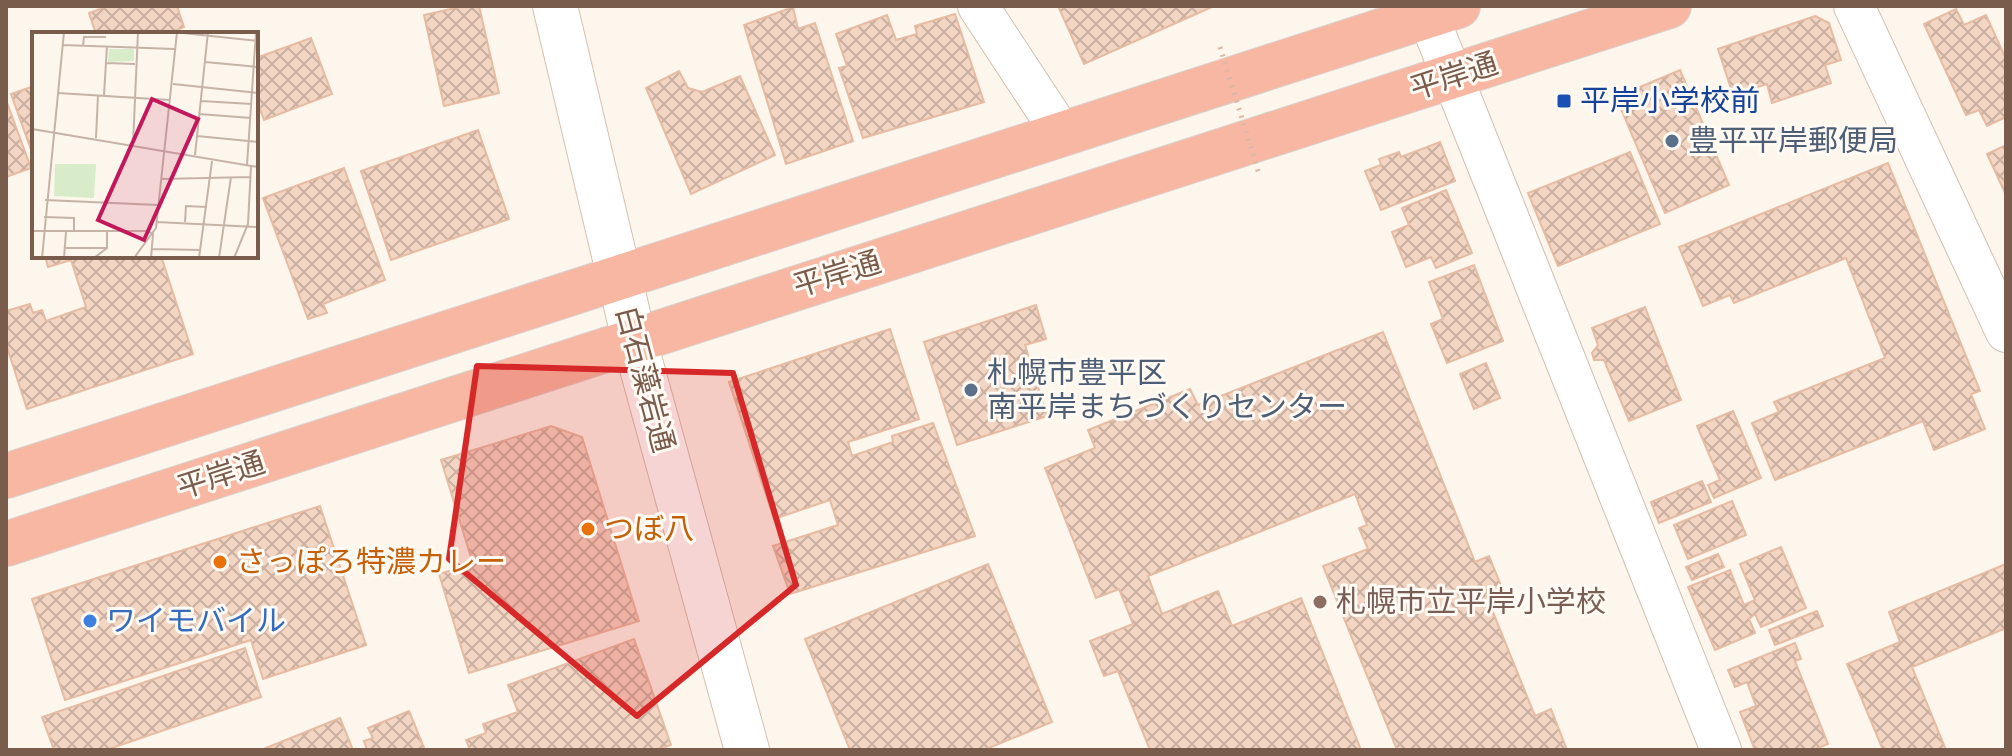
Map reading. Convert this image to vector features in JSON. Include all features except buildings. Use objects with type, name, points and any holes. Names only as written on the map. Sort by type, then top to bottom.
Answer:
[{"type":"highway","name":"平岸通","points":[[6,544],[1669,6]]},
{"type":"highway","name":"平岸通","points":[[6,476],[1443,11]]},
{"type":"main road","name":"白石藻岩通","points":[[555,6],[634,339],[744,749]]},
{"type":"street","points":[[978,6],[1062,134]]},
{"type":"street","points":[[1854,6],[2006,332]]},
{"type":"street","points":[[1443,11],[1450,78],[1721,750]]},
{"type":"path","points":[[1220,47],[1259,174]]},
{"type":"highlighted area","points":[[477,366],[733,373],[796,585],[637,716],[449,559]]},
{"type":"place","name":"平岸小学校前","points":[[1564,101]]},
{"type":"place","name":"豊平平岸郵便局","points":[[1672,141]]},
{"type":"place","name":"札幌市豊平区 南平岸まちづくりセンター","points":[[971,390]]},
{"type":"place","name":"つぼ八","points":[[588,529]]},
{"type":"place","name":"さっぽろ特濃カレー","points":[[220,562]]},
{"type":"place","name":"札幌市立平岸小学校","points":[[1320,602]]},
{"type":"place","name":"ワイモバイル","points":[[90,621]]}]
